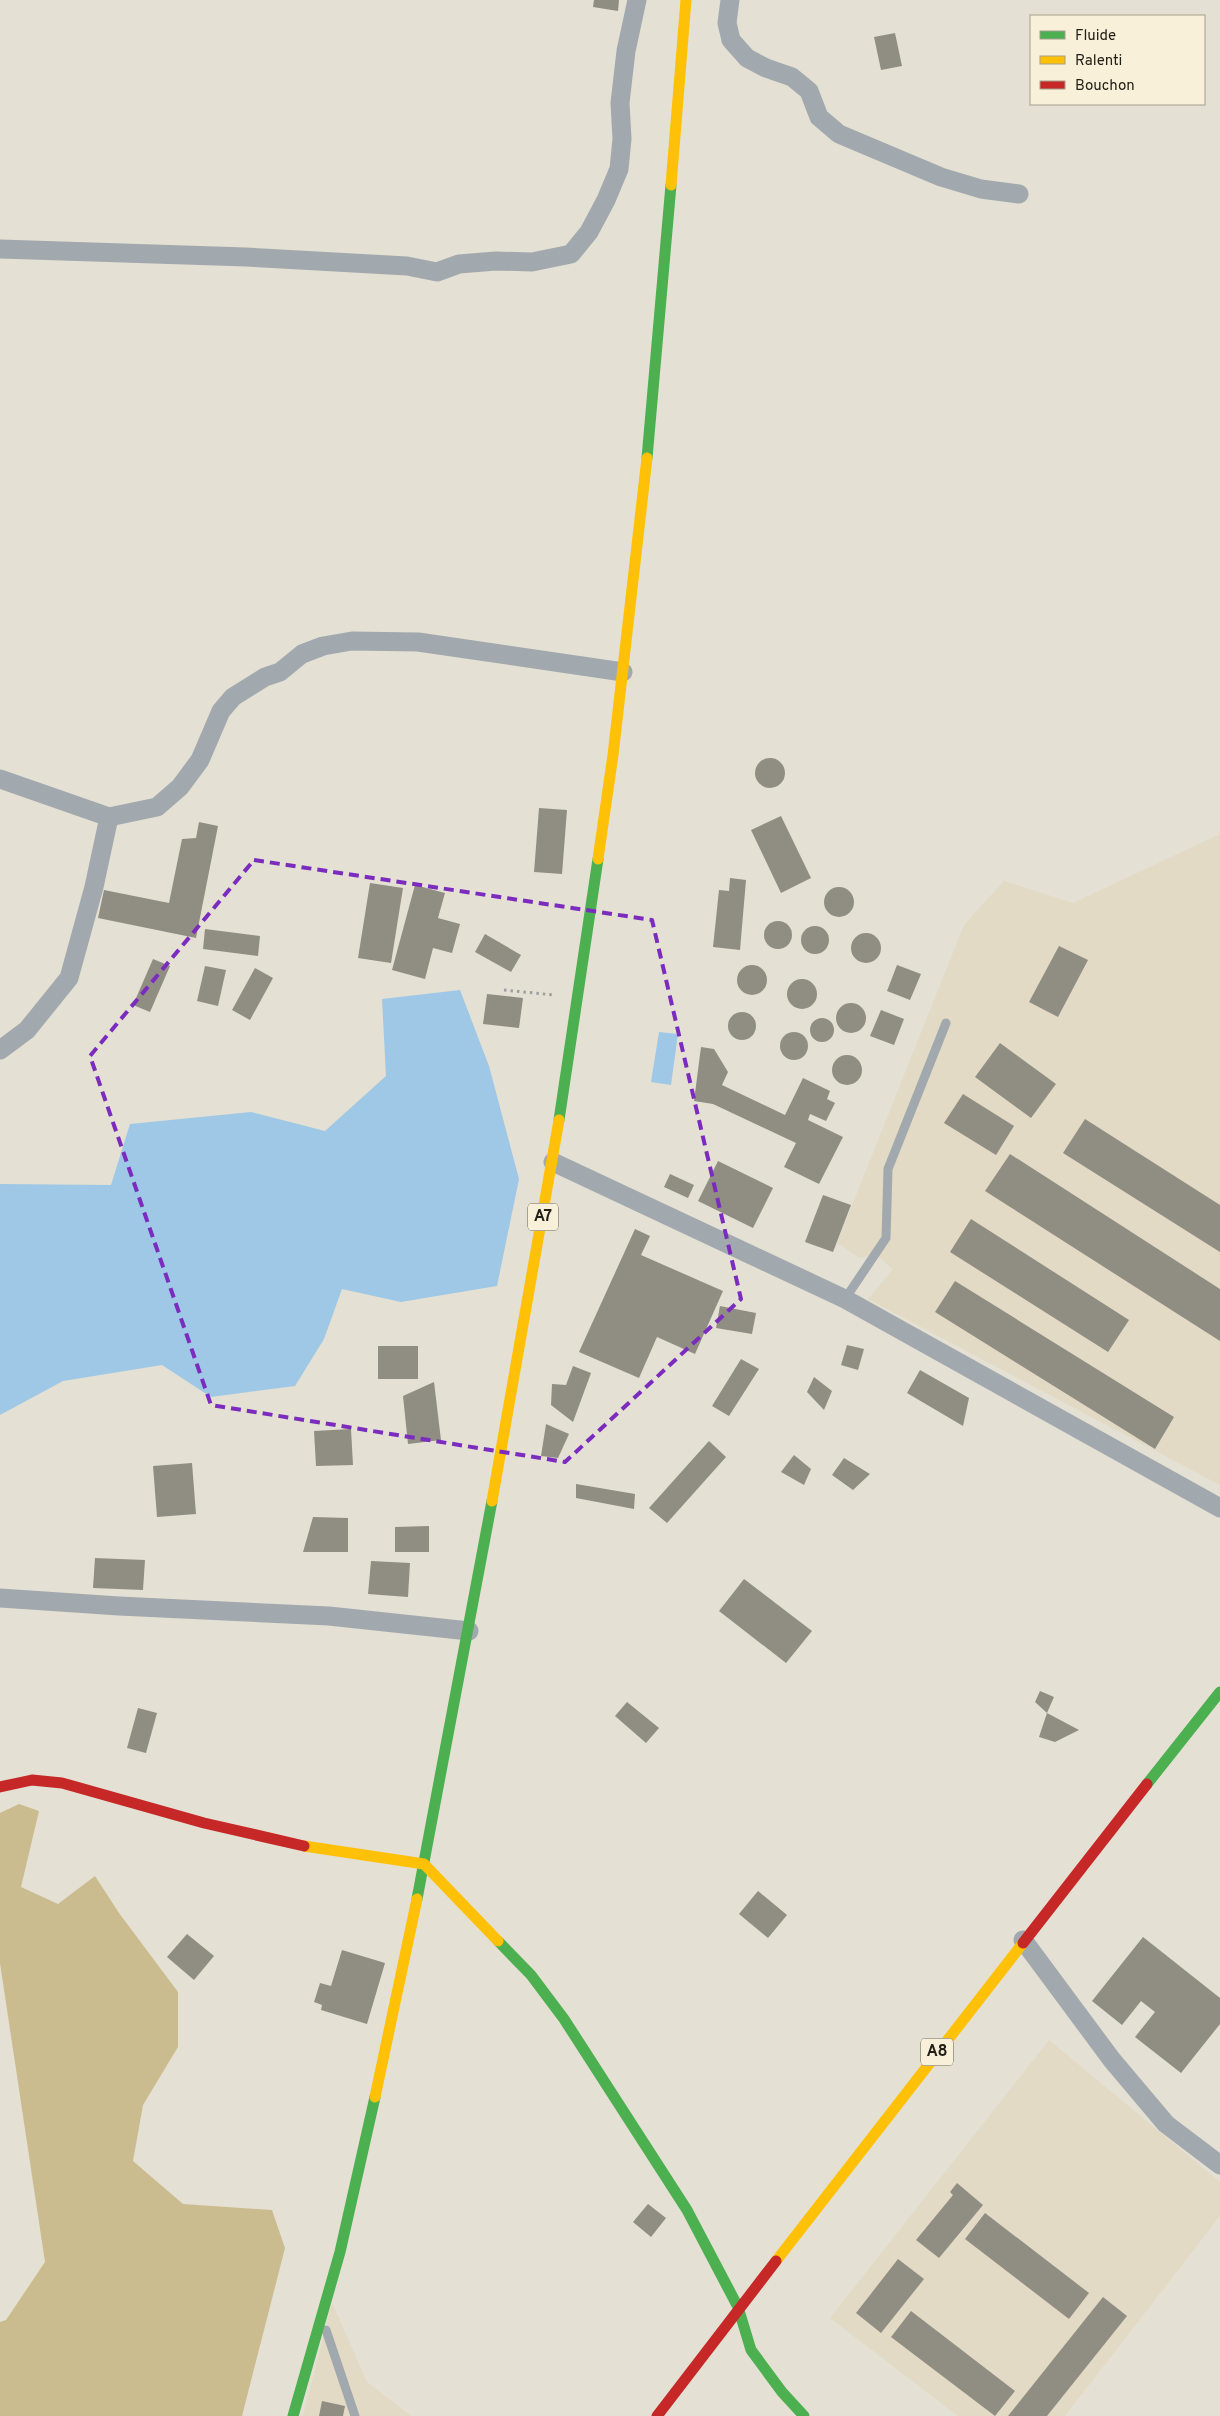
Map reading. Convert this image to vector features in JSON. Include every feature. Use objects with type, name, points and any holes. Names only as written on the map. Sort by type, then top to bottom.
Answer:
[{"type":"main road","name":"A7","points":[[293,2416],[340,2252],[365,2147],[424,1864],[469,1631],[553,1162],[613,755],[623,672],[652,413],[686,0]]},
{"type":"main road","name":"A8","points":[[657,2416],[738,2307],[841,2178],[1023,1940],[1220,1692]]},
{"type":"main road","points":[[0,1786],[32,1780],[62,1783],[204,1823],[302,1846],[424,1864],[531,1975],[564,2019],[687,2210],[738,2307],[750,2350],[782,2392],[804,2416]]},
{"type":"street","points":[[0,249],[246,257],[407,266],[437,272],[460,264],[496,261],[532,262],[571,254],[589,232],[606,200],[619,169],[623,77],[626,51],[637,0]]},
{"type":"street","points":[[730,0],[727,23],[731,40],[747,58],[766,68],[792,77],[808,91],[819,117],[839,134],[942,177],[981,188],[1019,194]]},
{"type":"street","points":[[0,779],[109,817],[157,807],[180,787],[200,760],[221,711],[233,697],[265,677],[280,672],[302,654],[323,646],[352,641],[418,642],[623,672]]},
{"type":"street","points":[[0,1050],[27,1030],[69,978],[94,887],[109,817]]},
{"type":"street","points":[[553,1162],[845,1299],[1220,1508]]},
{"type":"street","points":[[0,1598],[329,1616],[469,1631]]},
{"type":"street","points":[[1023,1940],[1112,2060],[1166,2124],[1220,2165]]},
{"type":"lane","points":[[845,1299],[886,1238],[888,1169],[946,1023]]},
{"type":"lane","points":[[321,2315],[354,2416]]},
{"type":"path","points":[[504,990],[577,998]]},
{"type":"highlighted area","points":[[254,860],[652,920],[741,1299],[565,1462],[211,1405],[90,1056]]},
{"type":"shaded area","points":[[1220,834],[1220,1485],[868,1299],[893,1269],[875,1254],[860,1258],[837,1243],[964,925],[1004,881],[1073,903]]},
{"type":"shaded area","points":[[19,1804],[39,1811],[21,1887],[58,1904],[95,1876],[119,1913],[178,1992],[178,2047],[143,2105],[133,2161],[183,2204],[272,2210],[285,2248],[242,2416],[0,2416],[0,2322],[6,2320],[45,2262],[0,1963],[0,1813]]},
{"type":"shaded area","points":[[1049,2040],[1220,2182],[1220,2216],[1065,2416],[958,2416],[830,2318]]},
{"type":"shaded area","points":[[332,2303],[367,2382],[411,2416],[303,2416]]},
{"type":"water","points":[[460,990],[489,1066],[519,1179],[497,1286],[401,1302],[342,1289],[324,1339],[295,1386],[211,1397],[162,1365],[63,1381],[0,1415],[0,1184],[111,1185],[130,1124],[251,1112],[325,1131],[386,1076],[382,999]]},
{"type":"water","points":[[659,1032],[678,1034],[671,1085],[651,1082]]},
{"type":"building","points":[[594,0],[619,0],[618,11],[593,7]]},
{"type":"building","points":[[895,33],[902,66],[881,70],[874,37]]},
{"type":"building","points":[[770,758],[781,762],[785,773],[781,784],[770,788],[759,784],[755,773],[759,762]]},
{"type":"building","points":[[539,808],[567,810],[562,874],[534,872]]},
{"type":"building","points":[[781,816],[811,878],[781,893],[751,830]]},
{"type":"building","points":[[199,822],[218,826],[196,938],[98,918],[104,890],[169,903],[182,839],[196,838]]},
{"type":"building","points":[[730,878],[746,880],[740,950],[713,947],[719,890],[729,891]]},
{"type":"building","points":[[370,883],[403,888],[391,963],[358,958]]},
{"type":"building","points":[[415,885],[445,893],[438,918],[460,924],[452,953],[433,948],[425,979],[392,970]]},
{"type":"building","points":[[839,887],[850,891],[854,902],[850,913],[839,917],[828,913],[824,902],[828,891]]},
{"type":"building","points":[[778,921],[788,925],[792,935],[788,945],[778,949],[768,945],[764,935],[768,925]]},
{"type":"building","points":[[815,926],[825,930],[829,940],[825,950],[815,954],[805,950],[801,940],[805,930]]},
{"type":"building","points":[[205,929],[260,936],[258,956],[203,949]]},
{"type":"building","points":[[866,933],[877,937],[881,948],[877,959],[866,963],[855,959],[851,948],[855,937]]},
{"type":"building","points":[[485,934],[521,955],[511,972],[475,952]]},
{"type":"building","points":[[1059,946],[1088,960],[1058,1017],[1029,1002]]},
{"type":"building","points":[[153,959],[170,966],[150,1012],[133,1005]]},
{"type":"building","points":[[752,965],[763,969],[767,980],[763,991],[752,995],[741,991],[737,980],[741,969]]},
{"type":"building","points":[[897,965],[921,974],[910,1000],[887,991]]},
{"type":"building","points":[[205,966],[226,970],[218,1006],[197,1001]]},
{"type":"building","points":[[255,968],[273,978],[250,1020],[232,1010]]},
{"type":"building","points":[[802,979],[813,983],[817,994],[813,1005],[802,1009],[791,1005],[787,994],[791,983]]},
{"type":"building","points":[[487,994],[523,998],[519,1028],[483,1024]]},
{"type":"building","points":[[851,1003],[862,1007],[866,1018],[862,1029],[851,1033],[840,1029],[836,1018],[840,1007]]},
{"type":"building","points":[[881,1010],[904,1019],[894,1045],[870,1036]]},
{"type":"building","points":[[742,1012],[752,1016],[756,1026],[752,1036],[742,1040],[732,1036],[728,1026],[732,1016]]},
{"type":"building","points":[[822,1018],[831,1021],[834,1030],[831,1039],[822,1042],[813,1039],[810,1030],[813,1021]]},
{"type":"building","points":[[794,1032],[804,1036],[808,1046],[804,1056],[794,1060],[784,1056],[780,1046],[784,1036]]},
{"type":"building","points":[[1000,1043],[1056,1084],[1031,1118],[975,1077]]},
{"type":"building","points":[[701,1047],[714,1049],[728,1072],[722,1085],[785,1115],[803,1078],[830,1091],[827,1099],[835,1103],[826,1121],[810,1114],[808,1120],[843,1137],[819,1184],[784,1167],[796,1143],[713,1104],[694,1101]]},
{"type":"building","points":[[847,1055],[858,1059],[862,1070],[858,1081],[847,1085],[836,1081],[832,1070],[836,1059]]},
{"type":"building","points":[[963,1094],[1014,1126],[996,1155],[944,1123]]},
{"type":"building","points":[[1085,1119],[1220,1205],[1220,1252],[1063,1153]]},
{"type":"building","points":[[1010,1154],[1220,1289],[1220,1341],[985,1191]]},
{"type":"building","points":[[718,1161],[773,1188],[753,1228],[698,1201]]},
{"type":"building","points":[[670,1174],[694,1185],[688,1198],[664,1187]]},
{"type":"building","points":[[823,1195],[851,1205],[833,1252],[805,1242]]},
{"type":"building","points":[[971,1219],[1129,1320],[1108,1352],[950,1252]]},
{"type":"building","points":[[635,1229],[650,1236],[641,1255],[723,1291],[695,1354],[657,1337],[639,1378],[579,1352]]},
{"type":"building","points":[[955,1281],[1174,1417],[1155,1449],[935,1312]]},
{"type":"building","points":[[720,1306],[756,1313],[752,1334],[716,1328]]},
{"type":"building","points":[[847,1345],[864,1349],[858,1370],[841,1365]]},
{"type":"building","points":[[378,1346],[418,1346],[418,1379],[378,1379]]},
{"type":"building","points":[[741,1359],[759,1369],[729,1416],[712,1406]]},
{"type":"building","points":[[573,1366],[591,1373],[573,1422],[551,1405],[552,1384],[566,1385]]},
{"type":"building","points":[[920,1370],[969,1398],[963,1426],[907,1393]]},
{"type":"building","points":[[814,1377],[832,1391],[824,1410],[807,1392]]},
{"type":"building","points":[[434,1382],[441,1440],[408,1444],[403,1396]]},
{"type":"building","points":[[546,1424],[569,1434],[558,1458],[541,1456]]},
{"type":"building","points":[[351,1429],[353,1465],[316,1466],[314,1431]]},
{"type":"building","points":[[709,1441],[726,1457],[667,1523],[649,1508]]},
{"type":"building","points":[[794,1455],[811,1469],[804,1485],[781,1472]]},
{"type":"building","points":[[844,1458],[870,1474],[853,1490],[832,1475]]},
{"type":"building","points":[[192,1463],[196,1514],[157,1517],[153,1466]]},
{"type":"building","points":[[576,1484],[635,1494],[634,1509],[576,1498]]},
{"type":"building","points":[[313,1517],[348,1518],[348,1552],[303,1552]]},
{"type":"building","points":[[429,1526],[429,1552],[395,1552],[395,1527]]},
{"type":"building","points":[[95,1558],[145,1560],[143,1590],[93,1588]]},
{"type":"building","points":[[371,1561],[410,1563],[408,1597],[368,1594]]},
{"type":"building","points":[[744,1579],[812,1631],[786,1663],[719,1611]]},
{"type":"building","points":[[1040,1691],[1054,1697],[1047,1713],[1035,1702]]},
{"type":"building","points":[[627,1702],[659,1728],[646,1743],[615,1716]]},
{"type":"building","points":[[138,1708],[157,1713],[146,1753],[127,1748]]},
{"type":"building","points":[[1047,1713],[1079,1730],[1055,1742],[1039,1737]]},
{"type":"building","points":[[758,1891],[787,1915],[768,1938],[739,1914]]},
{"type":"building","points":[[187,1934],[214,1956],[194,1980],[167,1957]]},
{"type":"building","points":[[1143,1937],[1220,1998],[1220,2024],[1181,2073],[1135,2037],[1155,2012],[1141,2001],[1122,2025],[1092,2001]]},
{"type":"building","points":[[342,1950],[385,1963],[367,2024],[321,2010],[322,2005],[314,2002],[320,1983],[331,1986]]},
{"type":"building","points":[[957,2183],[983,2205],[939,2258],[916,2240],[953,2195],[950,2192]]},
{"type":"building","points":[[648,2204],[666,2218],[651,2237],[633,2222]]},
{"type":"building","points":[[985,2213],[1089,2293],[1069,2319],[965,2239]]},
{"type":"building","points":[[898,2259],[924,2279],[881,2333],[856,2313]]},
{"type":"building","points":[[1103,2297],[1127,2316],[1047,2416],[1008,2416]]},
{"type":"building","points":[[911,2311],[1015,2391],[995,2416],[891,2337]]},
{"type":"building","points":[[322,2401],[345,2406],[343,2416],[319,2416]]},
{"type":"traffic: fast","points":[[647,458],[671,185]]},
{"type":"traffic: fast","points":[[559,1120],[598,859]]},
{"type":"traffic: fast","points":[[417,1899],[492,1501]]},
{"type":"traffic: fast","points":[[1147,1784],[1220,1692]]},
{"type":"traffic: fast","points":[[498,1941],[531,1975],[564,2019],[687,2210],[738,2307],[751,2350],[782,2392],[804,2416]]},
{"type":"traffic: fast","points":[[293,2416],[340,2252],[375,2097]]},
{"type":"traffic: slow","points":[[671,185],[686,0]]},
{"type":"traffic: slow","points":[[598,859],[613,755],[647,458]]},
{"type":"traffic: slow","points":[[492,1501],[559,1120]]},
{"type":"traffic: slow","points":[[304,1846],[424,1864],[498,1941]]},
{"type":"traffic: slow","points":[[375,2097],[417,1899]]},
{"type":"traffic: slow","points":[[776,2261],[1023,1943]]},
{"type":"traffic: jam","points":[[0,1787],[32,1780],[62,1783],[204,1823],[304,1846]]},
{"type":"traffic: jam","points":[[1023,1943],[1147,1784]]},
{"type":"traffic: jam","points":[[657,2416],[776,2261]]}]
